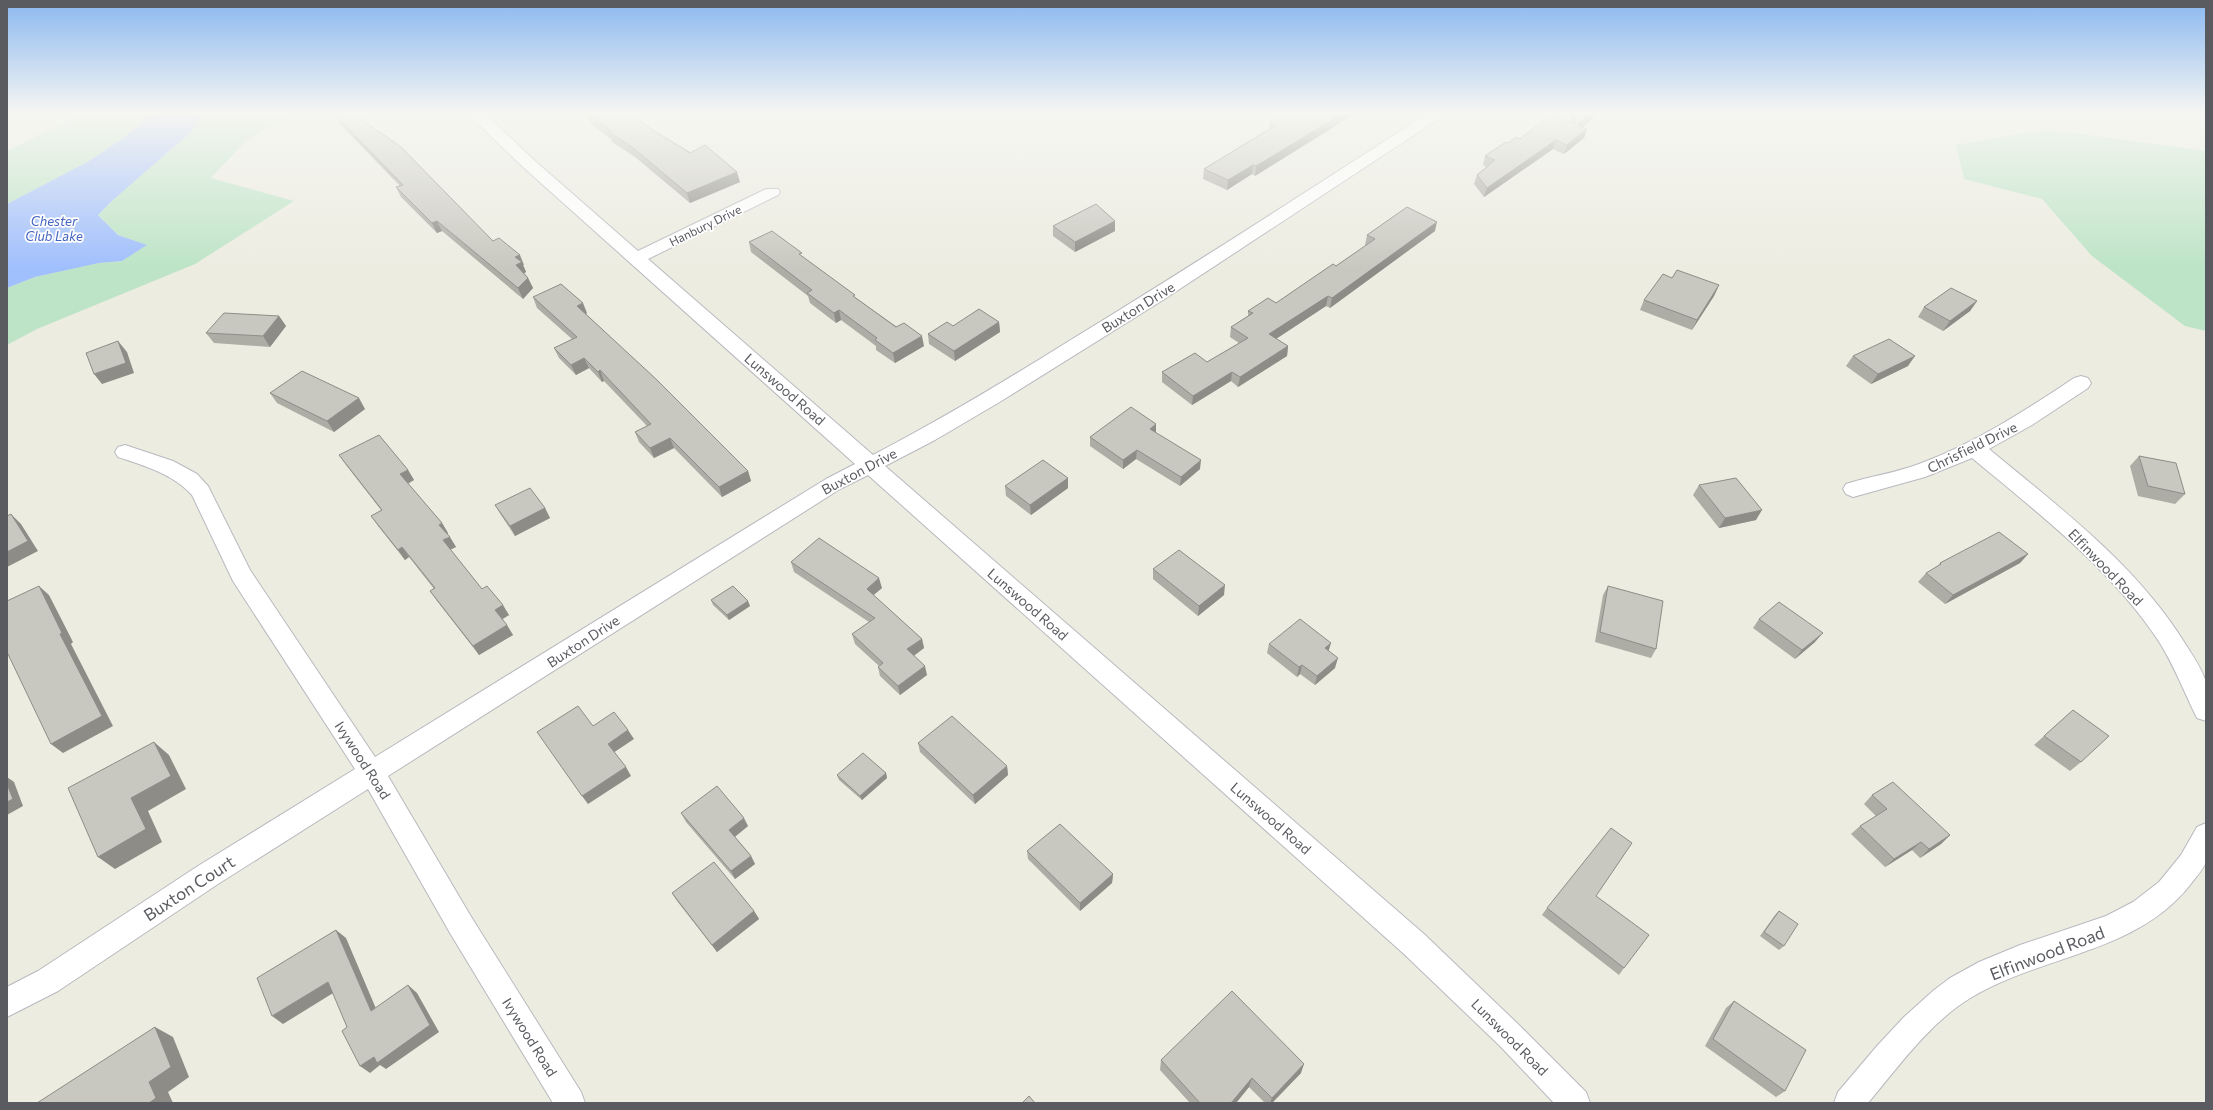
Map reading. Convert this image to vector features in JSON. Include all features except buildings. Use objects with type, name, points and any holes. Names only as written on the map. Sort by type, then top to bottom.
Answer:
[{"type":"street","name":"Lunswood Road","points":[[529,164],[1414,944],[1510,1036],[1575,1103]]},
{"type":"street","name":"Buxton Drive","points":[[372,774],[820,492],[928,435],[1157,296],[1361,164]]},
{"type":"street","name":"Hanbury Drive","points":[[637,258],[772,192]]},
{"type":"street","name":"Chrisfield Drive","points":[[1853,489],[1925,470],[1974,448],[2033,416],[2081,383]]},
{"type":"street","name":"Elfinwood Road","points":[[1974,448],[2075,533],[2118,575],[2154,618],[2184,662],[2198,689],[2206,711]]},
{"type":"street","name":"Ivywood Road","points":[[125,452],[166,466],[190,479],[201,492],[241,574],[389,799],[464,930],[570,1103]]},
{"type":"street","name":"Buxton Court","points":[[7,1003],[48,981],[208,875],[372,774]]},
{"type":"street","name":"Elfinwood Road","points":[[1849,1103],[1927,1014],[1961,988],[2000,967],[2122,924],[2154,904],[2183,876],[2204,842],[2206,835]]},
{"type":"green space","points":[[7,164],[84,164],[7,204]]},
{"type":"green space","points":[[155,164],[224,164],[211,178],[294,201],[195,264],[37,329],[7,345],[7,288],[35,277],[99,263],[122,261],[146,245],[118,235],[98,215]]},
{"type":"green space","points":[[1960,164],[2206,164],[2206,331],[2185,326],[2092,256],[2042,199],[1964,179]]},
{"type":"water","name":"Chester Club Lake","points":[[84,164],[155,164],[98,215],[118,235],[147,245],[122,261],[99,263],[35,277],[7,288],[7,204]]}]
